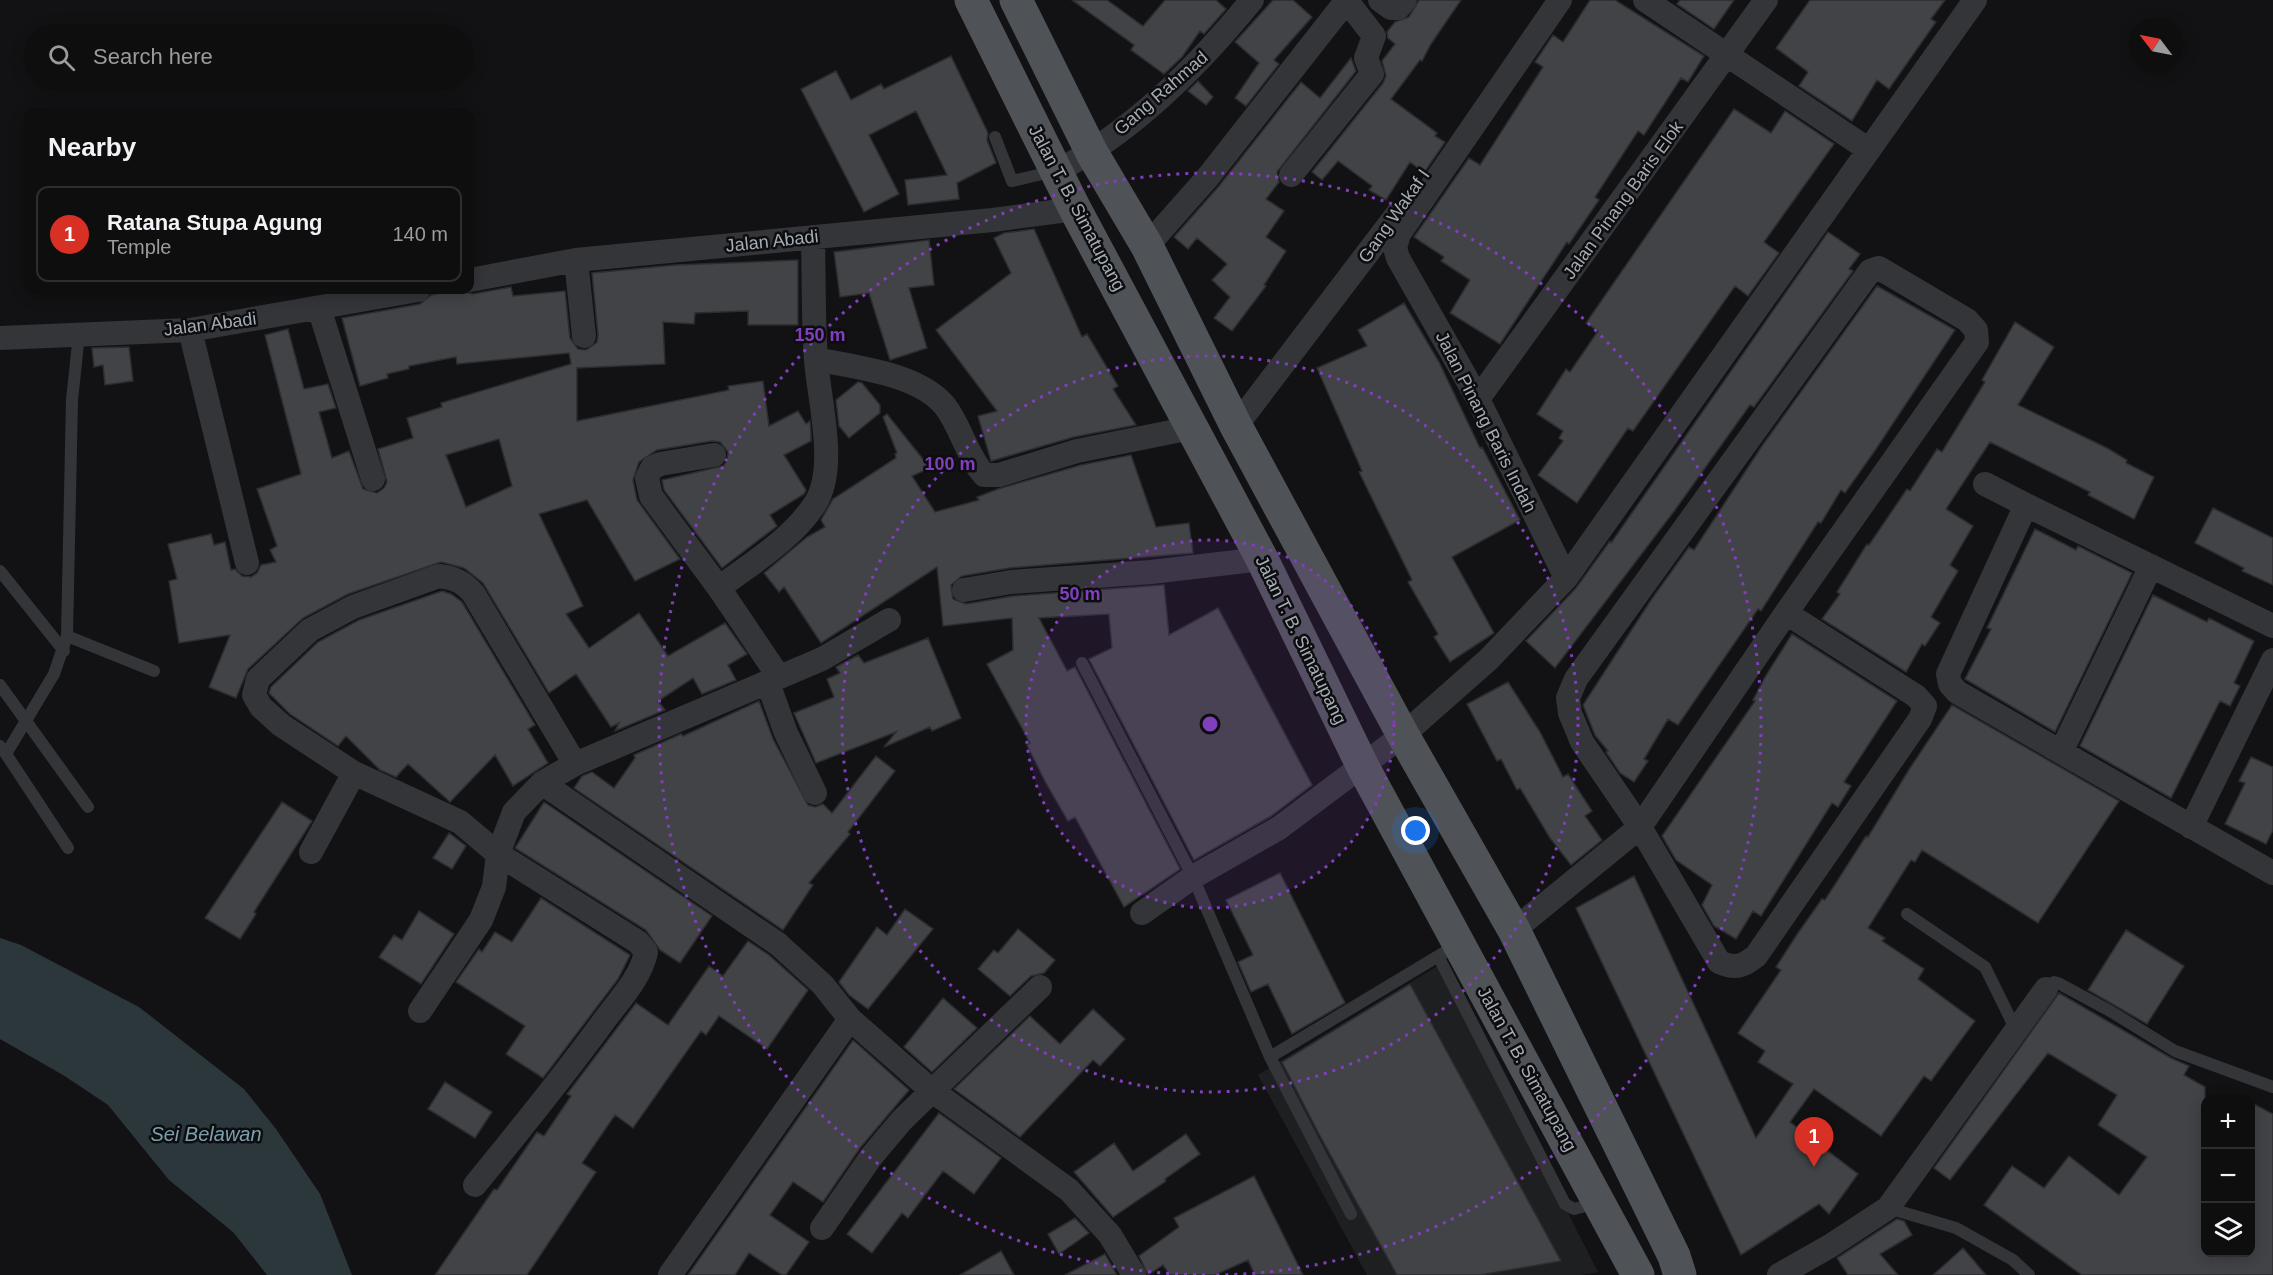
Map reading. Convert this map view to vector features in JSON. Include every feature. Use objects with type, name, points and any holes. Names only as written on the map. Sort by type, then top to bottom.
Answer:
[{"type":"main road","name":"Jalan T. B. Simatupang","points":[[971,0],[1076,208],[1262,559],[1449,951],[1550,1141],[1599,1202],[1638,1275]]},
{"type":"main road","points":[[1016,0],[1092,153],[1147,246],[1236,426],[1403,735],[1514,930],[1669,1245],[1680,1275]]},
{"type":"street","name":"Gang Rahmad","points":[[1057,171],[1092,153],[1204,57],[1252,0]]},
{"type":"street","points":[[1147,246],[1208,177],[1347,0],[1374,36],[1366,58],[1372,74],[1354,100],[1291,175]]},
{"type":"street","points":[[1380,0],[1391,8],[1398,8],[1405,0]]},
{"type":"street","name":"Gang Wakaf I","points":[[1236,426],[1385,232],[1542,0]]},
{"type":"street","name":"Jalan Pinang Baris Indah","points":[[1560,0],[1399,234],[1395,248],[1398,258],[1478,399],[1566,578]]},
{"type":"street","points":[[1646,0],[1869,150]]},
{"type":"street","name":"Jalan Pinang Baris Elok","points":[[1478,399],[1766,0]]},
{"type":"street","points":[[1142,913],[1193,877],[1279,828],[1363,767],[1489,659],[1566,578],[1975,0]]},
{"type":"street","name":"Jalan Abadi","points":[[474,279],[576,260],[993,220],[1076,208]]},
{"type":"street","points":[[719,588],[795,530],[816,502],[826,454],[816,359],[813,237]]},
{"type":"street","points":[[576,260],[584,336]]},
{"type":"street","points":[[1514,930],[1640,827],[1786,613],[1977,342],[1976,330],[1967,320],[1879,268],[1870,271],[1576,679],[1568,698],[1570,713],[1582,742],[1640,827],[1719,962],[1733,968],[1744,966],[1756,956],[1920,718],[1925,706],[1916,696],[1786,613]]},
{"type":"street","name":"Jalan Abadi","points":[[0,338],[190,330],[396,294]]},
{"type":"street","points":[[319,308],[373,479]]},
{"type":"street","points":[[190,330],[247,563]]},
{"type":"street","points":[[816,359],[910,381],[928,390],[946,407],[972,462],[984,475],[999,476],[1077,451],[1191,428]]},
{"type":"street","points":[[714,455],[652,468],[647,486],[651,496],[719,588],[773,680],[786,734],[815,792]]},
{"type":"street","points":[[1985,484],[2273,626]]},
{"type":"street","points":[[2026,505],[1948,674],[1950,684],[1958,692],[2273,873]]},
{"type":"street","points":[[964,590],[1011,582],[1150,572],[1262,559]]},
{"type":"street","points":[[2061,752],[2151,566]]},
{"type":"street","points":[[475,1185],[564,1076],[634,980],[644,962],[646,952],[638,942],[498,854],[460,822],[354,773],[281,725],[261,707],[254,695],[258,679],[310,630],[353,607],[439,576],[463,582],[473,593],[575,764]]},
{"type":"street","points":[[420,1011],[481,920],[494,887],[498,854],[514,812],[542,783],[575,764],[822,659],[890,620]]},
{"type":"street","points":[[2191,827],[2273,660]]},
{"type":"street","points":[[311,852],[354,773]]},
{"type":"street","points":[[542,783],[778,944],[823,985],[850,1019],[931,1090],[1069,1190],[1110,1235],[1134,1275]]},
{"type":"street","points":[[822,1228],[871,1157],[902,1119],[1040,987]]},
{"type":"street","points":[[1779,1275],[1830,1246],[1888,1208],[2015,1028],[2046,988]]},
{"type":"street","points":[[670,1275],[850,1019]]},
{"type":"lane","points":[[995,137],[1012,181],[1057,171]]},
{"type":"lane","points":[[68,848],[3,750],[26,721],[64,651],[67,636],[72,411],[79,334]]},
{"type":"lane","points":[[0,571],[64,651]]},
{"type":"lane","points":[[67,636],[154,671]]},
{"type":"lane","points":[[1082,663],[1193,877],[1270,1057],[1351,1214]]},
{"type":"lane","points":[[0,685],[88,807]]},
{"type":"lane","points":[[1907,914],[1985,967],[2015,1028]]},
{"type":"lane","points":[[1270,1057],[1449,951]]},
{"type":"lane","points":[[2046,988],[2054,982],[2060,984],[2110,1011],[2175,1051],[2273,1088]]},
{"type":"lane","points":[[1888,1208],[1956,1228],[2013,1260],[2029,1275]]},
{"type":"shaded area","points":[[1441,964],[1598,1272],[1582,1275],[1367,1275],[1258,1075]]},
{"type":"water","name":"Sei Belawan","points":[[0,938],[21,945],[139,1007],[244,1089],[276,1129],[320,1194],[352,1275],[267,1275],[233,1232],[169,1180],[108,1105],[63,1075],[0,1039]]},
{"type":"building","points":[[1072,0],[1107,0],[1143,26],[1165,0],[1216,0],[1226,9],[1204,34],[1200,31],[1182,57],[1164,74],[1131,50],[1134,45]]},
{"type":"building","points":[[1273,0],[1293,0],[1312,17],[1274,60],[1279,64],[1246,106],[1235,98],[1259,63],[1235,42]]},
{"type":"building","points":[[1419,0],[1461,0],[1422,61],[1420,60],[1391,99],[1437,133],[1435,136],[1445,142],[1424,173],[1410,162],[1386,200],[1369,190],[1372,186],[1338,161],[1322,180],[1312,172],[1383,83],[1386,76],[1382,61],[1395,44],[1388,38],[1387,32],[1395,22],[1409,17]]},
{"type":"building","points":[[1590,0],[1615,0],[1704,56],[1688,82],[1681,78],[1644,135],[1638,131],[1595,197],[1599,200],[1569,244],[1567,242],[1500,344],[1450,313],[1470,280],[1441,261],[1444,257],[1414,237],[1469,158],[1480,165],[1543,67],[1535,62],[1553,35],[1563,42]]},
{"type":"building","points":[[1680,0],[1734,0],[1714,29],[1677,4]]},
{"type":"building","points":[[1810,0],[1945,0],[1931,19],[1936,22],[1889,89],[1877,80],[1852,121],[1799,86],[1808,72],[1776,48]]},
{"type":"building","points":[[951,56],[988,133],[987,140],[996,163],[957,183],[959,199],[908,205],[905,180],[947,175],[916,111],[869,135],[899,194],[864,212],[801,89],[836,71],[851,100],[881,84],[884,89]]},
{"type":"building","points":[[1351,58],[1356,71],[1277,172],[1279,182],[1266,199],[1284,211],[1266,237],[1286,251],[1264,285],[1266,286],[1232,331],[1214,318],[1230,297],[1212,280],[1227,264],[1197,238],[1188,249],[1174,237],[1219,186],[1301,82],[1320,98]]},
{"type":"building","points":[[1198,81],[1213,97],[1206,105],[1188,91]]},
{"type":"building","points":[[1734,109],[1771,133],[1785,111],[1834,144],[1764,242],[1779,253],[1748,296],[1735,286],[1633,431],[1628,428],[1577,503],[1538,475],[1563,441],[1559,438],[1563,431],[1537,414],[1566,369],[1570,372],[1598,331],[1586,323]]},
{"type":"building","points":[[1034,229],[1082,337],[1087,334],[1118,386],[1113,389],[1136,425],[1074,437],[991,461],[978,416],[997,411],[936,330],[1011,273],[994,238],[1004,233]]},
{"type":"building","points":[[1828,232],[1860,254],[1849,269],[1853,271],[1754,407],[1750,405],[1675,510],[1555,668],[1526,641],[1576,588],[1610,541],[1611,543]]},
{"type":"building","points":[[929,240],[934,285],[909,288],[927,348],[890,360],[869,293],[840,297],[834,252]]},
{"type":"building","points":[[798,260],[798,325],[748,325],[748,311],[695,313],[694,324],[663,322],[665,364],[577,368],[577,421],[729,390],[728,386],[763,381],[769,426],[798,411],[806,424],[810,421],[811,441],[784,455],[806,490],[804,494],[770,515],[777,526],[722,568],[664,490],[662,480],[723,466],[727,461],[728,452],[720,442],[712,441],[657,450],[639,462],[633,480],[637,500],[680,559],[635,581],[587,500],[539,514],[583,606],[566,614],[589,648],[639,613],[668,656],[725,623],[747,654],[728,665],[736,680],[702,694],[693,678],[658,701],[665,710],[615,731],[619,723],[611,727],[576,674],[549,693],[483,583],[464,568],[441,562],[348,594],[303,618],[248,669],[236,698],[209,687],[230,635],[179,643],[169,581],[177,579],[168,544],[211,534],[214,545],[225,542],[231,570],[235,569],[242,576],[251,577],[257,573],[261,565],[276,562],[270,550],[277,546],[257,489],[301,474],[265,335],[288,329],[304,389],[328,384],[336,408],[319,412],[332,458],[349,451],[363,489],[377,493],[384,488],[387,482],[378,449],[413,438],[407,418],[442,407],[441,403],[571,364],[569,353],[457,364],[456,357],[409,366],[409,369],[387,374],[388,378],[360,386],[342,318],[420,304],[436,294],[474,294],[511,287],[513,296],[565,291],[570,338],[578,349],[586,350],[597,342],[598,335],[592,273],[675,265]],"holes":[[[499,439],[512,486],[466,507],[446,455]]]},
{"type":"building","points":[[1877,286],[1955,330],[1874,452],[1845,493],[1841,490],[1821,523],[1818,522],[1761,611],[1758,609],[1678,725],[1668,719],[1644,759],[1648,761],[1634,782],[1620,773],[1606,752],[1608,751],[1595,735],[1583,705],[1651,600],[1689,547],[1694,550],[1762,446]]},
{"type":"building","points":[[1404,303],[1439,362],[1480,448],[1482,447],[1520,520],[1452,557],[1494,633],[1450,662],[1434,637],[1438,634],[1408,582],[1412,580],[1359,472],[1362,471],[1317,368],[1367,346],[1358,330]]},
{"type":"building","points":[[2015,322],[2054,347],[2018,405],[2107,448],[2127,460],[2126,463],[2154,477],[2134,519],[2088,495],[2090,492],[1990,442],[1946,509],[1973,526],[1950,565],[1958,571],[1931,617],[1940,623],[1925,646],[1922,644],[1906,672],[1822,619],[1840,594],[1837,592],[1867,544],[1869,545],[1907,489],[1910,491],[1937,449],[1942,452],[1985,382],[1982,380]]},
{"type":"building","points":[[129,347],[133,381],[105,385],[103,365],[94,367],[92,348]]},
{"type":"building","points":[[858,382],[862,383],[880,405],[880,413],[849,438],[839,426],[836,400]]},
{"type":"building","points":[[887,414],[930,468],[912,476],[935,512],[979,500],[977,497],[998,489],[1081,465],[1131,455],[1156,527],[1189,523],[1193,553],[1010,568],[962,576],[951,585],[953,599],[966,604],[1013,596],[1164,585],[1169,635],[1218,608],[1312,785],[1271,816],[1194,860],[1089,659],[1112,648],[1109,614],[1039,618],[1067,671],[1075,667],[1180,869],[1124,907],[1075,817],[1068,821],[1046,783],[1027,745],[1030,743],[987,664],[1013,650],[1012,618],[943,626],[937,567],[821,643],[784,587],[779,592],[764,573],[807,537],[825,527],[821,520],[833,499],[896,458],[897,453],[883,417]]},
{"type":"building","points":[[2213,508],[2273,538],[2273,585],[2242,571],[2244,568],[2195,543]]},
{"type":"building","points":[[2035,529],[2076,550],[2078,546],[2132,573],[2055,732],[1965,679],[1991,629],[1987,628]]},
{"type":"building","points":[[442,591],[462,602],[535,725],[528,729],[548,763],[513,786],[495,755],[450,802],[408,764],[396,777],[380,770],[346,736],[338,746],[290,714],[269,693],[271,687],[318,642],[359,620]]},
{"type":"building","points":[[2153,595],[2207,622],[2209,618],[2254,641],[2234,683],[2240,686],[2230,706],[2220,701],[2171,798],[2080,746]]},
{"type":"building","points":[[1792,634],[1897,701],[1844,782],[1851,786],[1838,807],[1832,803],[1761,916],[1753,911],[1736,939],[1714,926],[1702,905],[1712,885],[1676,860],[1662,836],[1755,701],[1753,700],[1765,677]]},
{"type":"building","points":[[928,638],[961,718],[932,731],[930,727],[884,747],[896,732],[816,763],[794,713],[834,697],[827,679],[840,673],[836,667],[858,655],[864,663]]},
{"type":"building","points":[[1508,682],[1540,732],[1563,777],[1568,774],[1592,811],[1585,816],[1602,840],[1571,865],[1550,838],[1520,788],[1517,790],[1501,759],[1497,761],[1467,704]]},
{"type":"building","points":[[759,701],[773,739],[808,805],[815,807],[823,804],[832,813],[876,756],[895,771],[848,832],[850,834],[809,883],[813,885],[783,930],[574,788],[582,776],[592,772],[614,788],[635,758],[634,755],[681,734],[683,736]]},
{"type":"building","points":[[1952,705],[2119,801],[2038,923],[1922,850],[1915,862],[1911,860],[1868,928],[1885,938],[1882,941],[1924,969],[1918,979],[1975,1021],[1931,1081],[1924,1076],[1881,1136],[1814,1089],[1790,1122],[1858,1174],[1829,1214],[1819,1204],[1741,1255],[1576,908],[1634,876],[1756,1138],[1793,1084],[1758,1062],[1765,1051],[1738,1033],[1781,970],[1776,967],[1796,936],[1822,899],[1825,900],[1866,836],[1868,837]]},
{"type":"building","points":[[2251,757],[2273,767],[2273,830],[2266,844],[2225,824],[2245,783],[2239,781]]},
{"type":"building","points":[[282,802],[312,821],[254,912],[256,914],[240,939],[205,918]]},
{"type":"building","points":[[544,802],[712,916],[680,963],[660,950],[646,930],[515,848]]},
{"type":"building","points":[[449,833],[466,846],[452,869],[433,858]]},
{"type":"building","points":[[1280,873],[1345,1003],[1292,1034],[1268,984],[1251,992],[1238,962],[1253,955],[1226,900]]},
{"type":"building","points":[[541,898],[630,955],[618,979],[543,1078],[506,1054],[525,1026],[456,982],[479,949],[482,952],[495,932],[512,942]]},
{"type":"building","points":[[905,909],[933,929],[868,1009],[849,995],[839,982],[877,927],[887,935]]},
{"type":"building","points":[[419,911],[454,934],[421,984],[379,957],[394,935],[402,940]]},
{"type":"building","points":[[1018,929],[1055,960],[1044,973],[1031,976],[1010,996],[978,969],[994,950],[998,953]]},
{"type":"building","points":[[2126,930],[2184,966],[2147,1024],[2088,990]]},
{"type":"building","points":[[748,941],[769,955],[808,990],[767,1049],[719,1016],[706,1035],[701,1031],[633,1128],[615,1115],[582,1163],[596,1172],[527,1275],[435,1275],[494,1189],[497,1190],[537,1132],[544,1136],[571,1096],[567,1094],[636,1003],[668,1025],[709,966],[723,976]]},
{"type":"building","points":[[1410,984],[1561,1261],[1480,1275],[1397,1275],[1319,1134],[1282,1062]]},
{"type":"building","points":[[2059,993],[2171,1058],[2189,1066],[2184,1075],[2205,1087],[2205,1095],[2201,1095],[2201,1257],[2255,1257],[2255,1105],[2273,1114],[2273,1275],[2082,1275],[1984,1205],[2012,1166],[2044,1188],[2069,1156],[2119,1195],[2147,1157],[2098,1125],[2117,1095],[2048,1053],[1950,1180],[1934,1168]]},
{"type":"building","points":[[943,998],[977,1028],[932,1072],[904,1047]]},
{"type":"building","points":[[1093,1009],[1125,1039],[1100,1066],[1093,1060],[1020,1137],[954,1089],[1030,1016],[1060,1044]]},
{"type":"building","points":[[853,1040],[909,1090],[860,1148],[823,1202],[793,1182],[770,1215],[809,1242],[786,1275],[782,1275],[749,1253],[735,1275],[688,1275]]},
{"type":"building","points":[[445,1082],[492,1112],[475,1138],[428,1109]]},
{"type":"building","points":[[939,1113],[1001,1158],[974,1194],[943,1171],[908,1218],[902,1213],[872,1253],[847,1234]]},
{"type":"building","points":[[1186,1134],[1200,1154],[1165,1179],[1166,1181],[1113,1217],[1074,1172],[1114,1143],[1133,1171]]},
{"type":"building","points":[[1254,1176],[1303,1275],[1255,1275],[1248,1260],[1215,1275],[1170,1275],[1163,1265],[1148,1275],[1139,1256],[1179,1227],[1174,1218]]},
{"type":"building","points":[[1075,1218],[1089,1233],[1059,1254],[1048,1234]]},
{"type":"building","points":[[1897,1219],[1904,1221],[1912,1235],[1880,1254],[1898,1275],[1848,1275],[1837,1258]]},
{"type":"building","points":[[1963,1248],[1986,1275],[1933,1275]]},
{"type":"building","points":[[1001,1251],[1014,1275],[960,1275]]},
{"type":"building","points":[[1105,1254],[1117,1275],[1065,1275]]},
{"type":"place","name":"Ratana Stupa Agung","points":[[1814,1167]]}]
